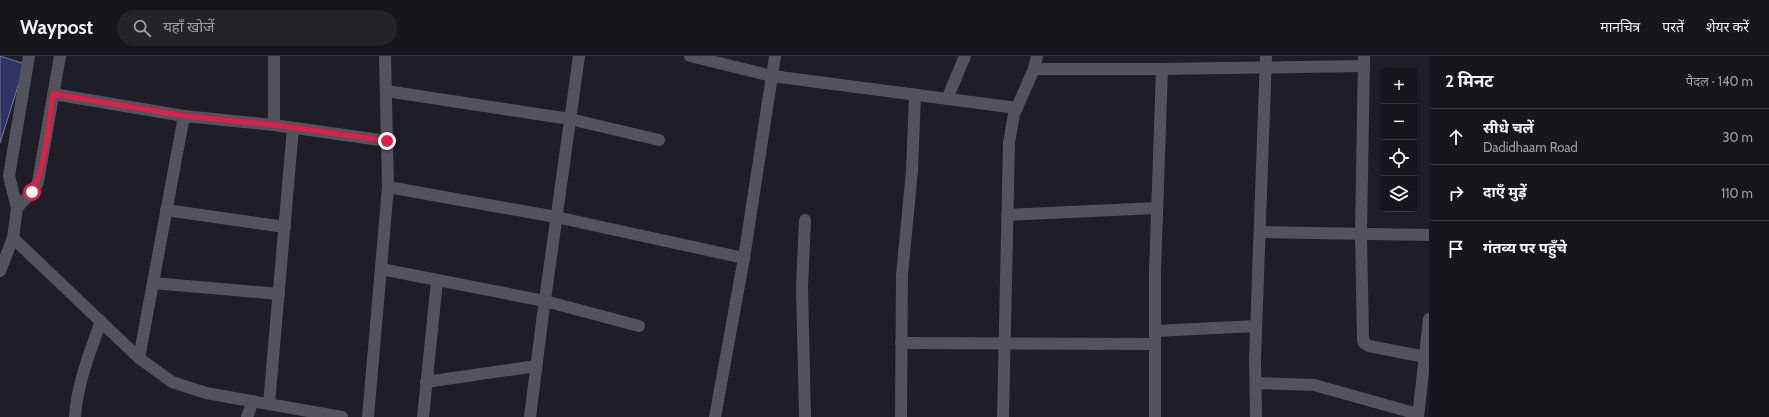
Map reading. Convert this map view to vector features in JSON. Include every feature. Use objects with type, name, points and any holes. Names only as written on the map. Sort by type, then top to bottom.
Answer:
[{"type":"street","points":[[0,271],[13,238],[17,208],[9,176],[29,56]]},
{"type":"street","points":[[17,208],[32,192],[38,182],[60,56]]},
{"type":"street","points":[[274,56],[274,125]]},
{"type":"street","points":[[368,417],[388,187],[385,56]]},
{"type":"street","points":[[530,417],[579,56]]},
{"type":"street","points":[[690,56],[772,76],[1017,108]]},
{"type":"street","points":[[716,417],[744,258],[775,56]]},
{"type":"street","points":[[947,99],[965,56]]},
{"type":"street","points":[[1003,417],[1009,143],[1017,108],[1034,69],[1037,56]]},
{"type":"street","points":[[1034,69],[1162,69],[1266,62],[1364,61],[1361,234],[1364,343],[1369,346],[1425,357]]},
{"type":"street","points":[[1256,417],[1256,326],[1266,62]]},
{"type":"street","points":[[1155,417],[1157,208],[1162,69]]},
{"type":"street","points":[[386,90],[570,118],[659,140]]},
{"type":"street","points":[[53,94],[184,116],[274,125],[387,141]]},
{"type":"street","points":[[901,417],[902,275],[912,171],[915,95]]},
{"type":"street","points":[[139,358],[184,116]]},
{"type":"street","points":[[270,404],[294,128]]},
{"type":"street","points":[[388,187],[556,218],[744,258]]},
{"type":"street","points":[[1007,215],[1157,208]]},
{"type":"street","points":[[166,210],[285,227]]},
{"type":"street","points":[[805,220],[802,287],[805,417]]},
{"type":"street","points":[[1260,232],[1429,235]]},
{"type":"street","points":[[13,238],[139,358],[172,382],[206,393],[342,417]]},
{"type":"street","points":[[381,269],[545,301],[639,326]]},
{"type":"street","points":[[423,417],[437,280]]},
{"type":"street","points":[[153,283],[279,294]]},
{"type":"street","points":[[1256,383],[1314,385],[1418,415],[1429,318]]},
{"type":"street","points":[[75,417],[85,363],[101,321]]},
{"type":"street","points":[[1155,331],[1256,326]]},
{"type":"street","points":[[901,343],[1156,344]]},
{"type":"street","points":[[426,382],[536,366]]},
{"type":"street","points":[[247,417],[253,401]]},
{"type":"building","points":[[0,56],[25,64],[0,143]]},
{"type":"route","points":[[32,192],[38,182],[53,94],[184,116],[274,125],[387,141]]}]
